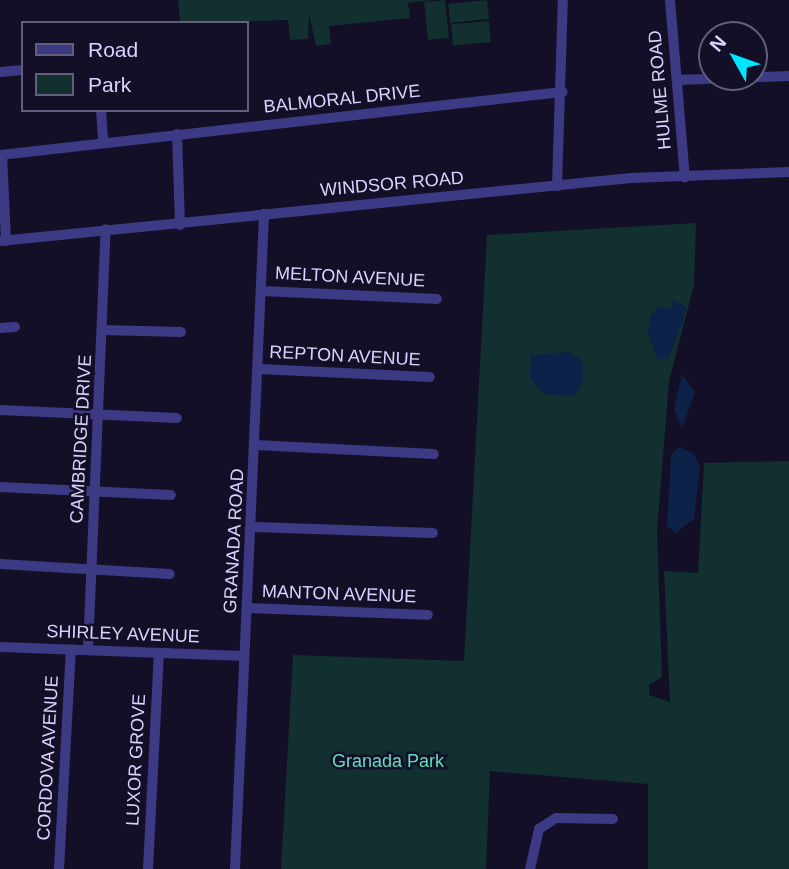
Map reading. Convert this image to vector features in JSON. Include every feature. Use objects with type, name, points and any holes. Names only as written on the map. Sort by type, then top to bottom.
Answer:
[{"type":"street","points":[[557,186],[563,0]]},
{"type":"street","name":"HULME ROAD","points":[[670,0],[685,177]]},
{"type":"street","points":[[0,72],[21,70]]},
{"type":"street","points":[[677,80],[789,76]]},
{"type":"street","name":"BALMORAL DRIVE","points":[[1,155],[103,141],[562,92]]},
{"type":"street","points":[[101,112],[103,141]]},
{"type":"street","points":[[177,135],[180,225]]},
{"type":"street","points":[[1,155],[3,241]]},
{"type":"street","name":"WINDSOR ROAD","points":[[3,241],[557,186],[789,172]]},
{"type":"street","name":"GRANADA ROAD","points":[[235,869],[244,656],[254,527],[264,214]]},
{"type":"street","name":"CAMBRIDGE DRIVE","points":[[88,650],[106,229]]},
{"type":"street","name":"MELTON AVENUE","points":[[262,291],[437,299]]},
{"type":"street","points":[[0,328],[15,327]]},
{"type":"street","points":[[103,330],[181,332]]},
{"type":"street","name":"REPTON AVENUE","points":[[259,369],[430,377]]},
{"type":"street","points":[[0,410],[177,418]]},
{"type":"street","points":[[256,445],[434,454]]},
{"type":"street","points":[[0,487],[171,495]]},
{"type":"street","points":[[254,527],[433,533]]},
{"type":"street","points":[[0,564],[170,574]]},
{"type":"street","name":"MANTON AVENUE","points":[[249,608],[428,615]]},
{"type":"street","name":"SHIRLEY AVENUE","points":[[0,647],[244,656]]},
{"type":"street","name":"CORDOVA AVENUE","points":[[60,869],[71,649]]},
{"type":"street","name":"LUXOR GROVE","points":[[148,869],[159,654]]},
{"type":"street","points":[[530,869],[540,829],[556,818],[613,819]]},
{"type":"green space","points":[[178,0],[432,0],[408,3],[410,18],[329,26],[331,44],[316,46],[309,14],[308,39],[290,40],[288,20],[180,21]]},
{"type":"green space","points":[[445,0],[449,38],[428,40],[424,2]]},
{"type":"green space","points":[[487,0],[489,19],[450,23],[448,4]]},
{"type":"green space","points":[[489,21],[491,42],[453,45],[451,24]]},
{"type":"green space","name":"Granada Park","points":[[696,223],[694,285],[669,381],[657,531],[662,677],[649,685],[649,695],[670,702],[664,571],[698,573],[704,463],[789,461],[789,869],[648,869],[648,784],[490,771],[486,869],[281,869],[293,655],[464,661],[487,235]]},
{"type":"water","points":[[673,300],[686,307],[683,322],[668,359],[658,359],[648,334],[650,316],[659,306],[671,309]]},
{"type":"water","points":[[569,352],[583,361],[582,387],[574,396],[544,394],[530,379],[531,355]]},
{"type":"water","points":[[682,374],[695,392],[682,429],[674,409]]},
{"type":"water","points":[[680,447],[694,454],[700,467],[694,519],[676,533],[667,526],[671,454]]}]
